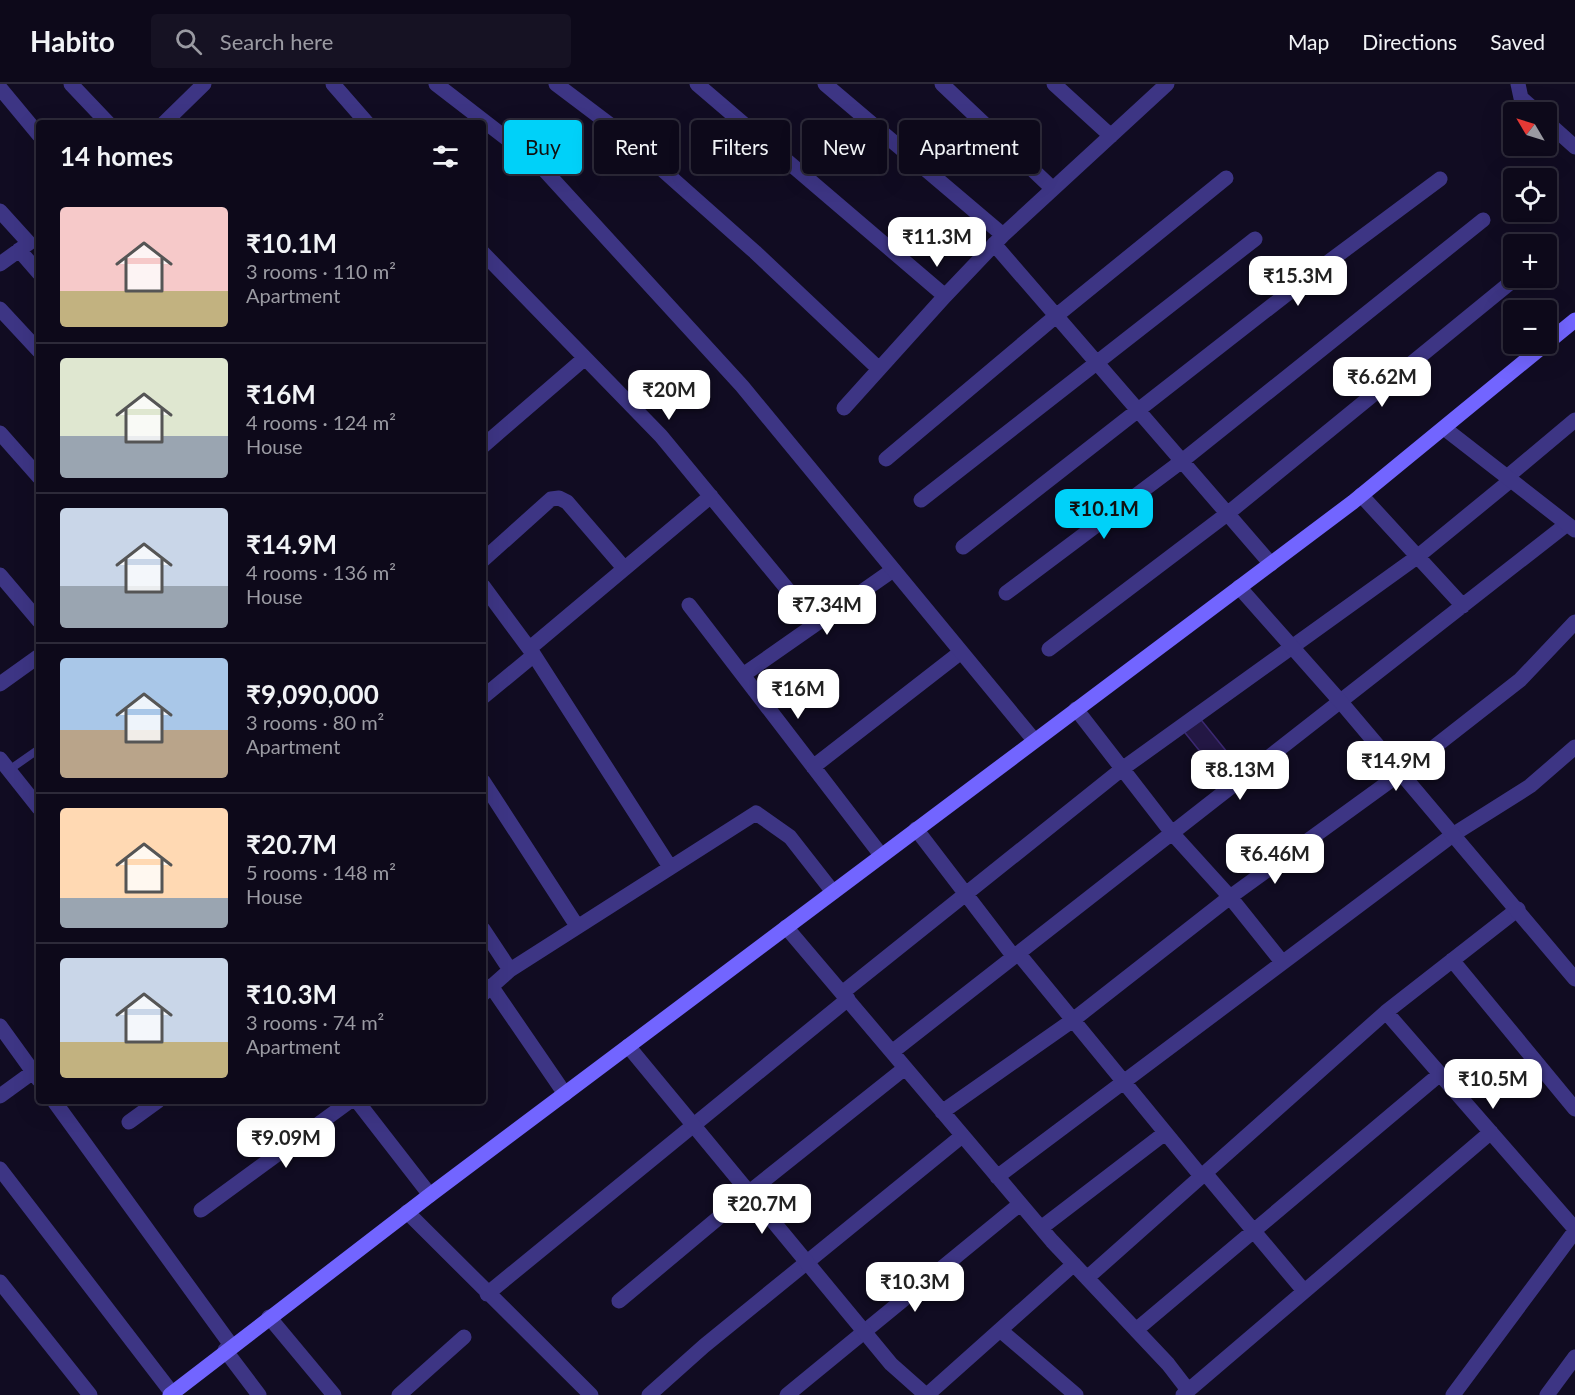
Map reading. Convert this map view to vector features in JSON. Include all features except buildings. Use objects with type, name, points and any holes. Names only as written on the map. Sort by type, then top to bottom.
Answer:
[{"type":"main road","points":[[171,1394],[407,1212],[1271,564],[1361,495],[1575,320]]},
{"type":"street","points":[[71,84],[105,120]]},
{"type":"street","points":[[170,120],[204,84]]},
{"type":"street","points":[[333,84],[364,120]]},
{"type":"street","points":[[436,84],[483,120]]},
{"type":"street","points":[[556,84],[621,133],[755,252],[879,369]]},
{"type":"street","points":[[697,84],[945,296]]},
{"type":"street","points":[[825,84],[999,239],[1056,316],[1271,564]]},
{"type":"street","points":[[942,84],[1053,189]]},
{"type":"street","points":[[1054,84],[1111,136]]},
{"type":"street","points":[[844,408],[999,239],[1167,84]]},
{"type":"street","points":[[1518,84],[1521,98],[1526,102]]},
{"type":"street","points":[[0,88],[36,131]]},
{"type":"street","points":[[486,123],[537,162],[742,386],[1034,741]]},
{"type":"street","points":[[1557,131],[1575,147]]},
{"type":"street","points":[[886,459],[1056,316],[1226,178]]},
{"type":"street","points":[[963,547],[1315,272],[1440,179]]},
{"type":"street","points":[[0,211],[29,243],[0,264]]},
{"type":"street","points":[[1006,593],[1182,461],[1483,220]]},
{"type":"street","points":[[921,500],[1098,364],[1254,238]]},
{"type":"street","points":[[19,250],[36,270]]},
{"type":"street","points":[[486,256],[661,436],[816,624]]},
{"type":"street","points":[[1049,649],[1227,514],[1504,288]]},
{"type":"street","points":[[0,309],[36,348]]},
{"type":"street","points":[[486,437],[585,358]]},
{"type":"street","points":[[487,1294],[693,1125],[966,894],[1122,769],[1417,557],[1575,420]]},
{"type":"street","points":[[892,1052],[1462,606],[1571,527],[1444,428]]},
{"type":"street","points":[[0,433],[36,474]]},
{"type":"street","points":[[1361,495],[1462,606]]},
{"type":"street","points":[[486,693],[624,568],[711,496]]},
{"type":"street","points":[[486,557],[551,499],[559,498],[567,502],[624,568]]},
{"type":"street","points":[[743,675],[893,570]]},
{"type":"street","points":[[0,575],[36,617]]},
{"type":"street","points":[[1239,587],[1340,701],[1575,979]]},
{"type":"street","points":[[486,590],[532,651],[670,867]]},
{"type":"street","points":[[689,604],[881,855]]},
{"type":"street","points":[[942,1112],[1073,1020],[1230,897],[1401,773],[1520,680],[1575,622]]},
{"type":"street","points":[[813,766],[961,652]]},
{"type":"street","points":[[0,684],[36,658]]},
{"type":"street","points":[[1076,709],[1172,833],[1230,897],[1282,962]]},
{"type":"street","points":[[997,1177],[1454,834],[1530,786],[1575,747]]},
{"type":"street","points":[[4,764],[36,804]]},
{"type":"street","points":[[486,786],[577,927]]},
{"type":"street","points":[[564,1094],[487,990],[510,970],[756,813],[790,837],[833,892]]},
{"type":"street","points":[[916,829],[966,894],[1165,1133],[1304,1291]]},
{"type":"street","points":[[1087,1278],[1386,1012],[1518,909]]},
{"type":"street","points":[[786,927],[1020,1204],[1136,1330],[1185,1394],[1491,1132]]},
{"type":"street","points":[[486,934],[510,970]]},
{"type":"street","points":[[1452,960],[1575,1108]]},
{"type":"street","points":[[1386,1012],[1575,1230],[1453,1395]]},
{"type":"street","points":[[0,1026],[35,1067],[0,1096]]},
{"type":"street","points":[[628,1046],[891,1364],[927,1395],[1074,1264]]},
{"type":"street","points":[[619,1301],[748,1193],[905,1068]]},
{"type":"street","points":[[1136,1330],[1440,1074]]},
{"type":"street","points":[[56,1104],[259,1395]]},
{"type":"street","points":[[129,1122],[154,1104]]},
{"type":"street","points":[[201,1210],[346,1104]]},
{"type":"street","points":[[359,1104],[430,1195]]},
{"type":"street","points":[[1041,1228],[1165,1133]]},
{"type":"street","points":[[649,1395],[962,1136]]},
{"type":"street","points":[[0,1169],[171,1394]]},
{"type":"street","points":[[787,1395],[1020,1204]]},
{"type":"street","points":[[407,1212],[591,1395]]},
{"type":"street","points":[[0,1282],[90,1395]]},
{"type":"street","points":[[269,1317],[334,1395]]},
{"type":"street","points":[[1000,1330],[1076,1395]]},
{"type":"street","points":[[399,1395],[464,1337]]},
{"type":"street","points":[[1547,1395],[1575,1358]]},
{"type":"lane","points":[[4,764],[36,750]]}]
